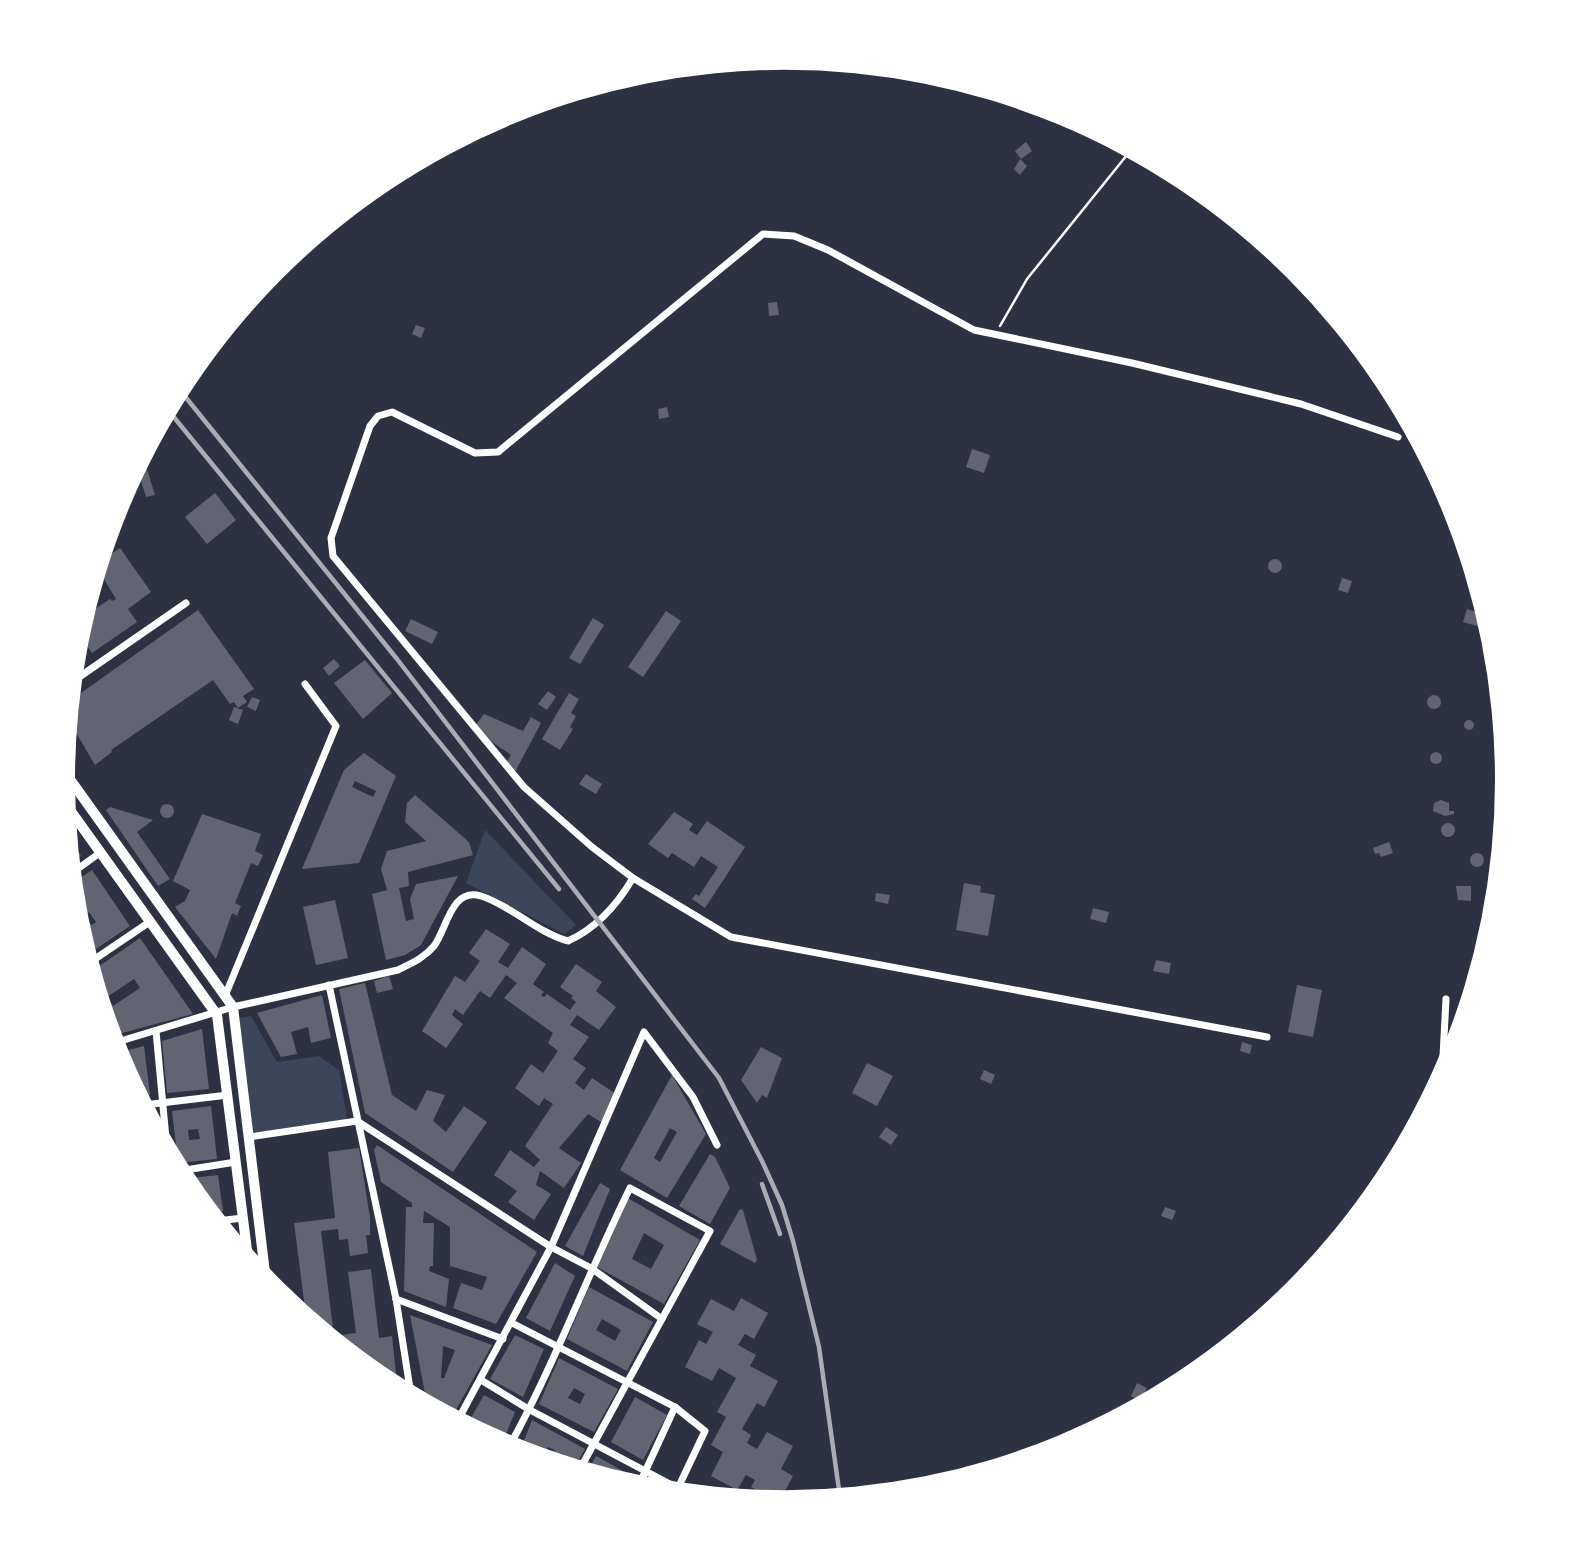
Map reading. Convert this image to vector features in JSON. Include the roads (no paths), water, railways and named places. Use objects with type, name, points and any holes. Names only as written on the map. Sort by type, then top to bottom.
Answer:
[{"type":"main road","points":[[75,787],[233,1007],[264,1261]]},
{"type":"main road","points":[[77,819],[217,1014],[245,1241]]},
{"type":"street","points":[[1267,1037],[731,937],[633,878],[592,847],[524,787],[333,556],[331,538],[370,426],[378,416],[392,412],[475,453],[498,452],[763,234],[794,236],[828,250],[974,331],[1132,363],[1301,404],[1398,437]]},
{"type":"street","points":[[83,674],[187,603]]},
{"type":"street","points":[[225,996],[336,726],[305,684]]},
{"type":"street","points":[[80,867],[101,852]]},
{"type":"street","points":[[125,1041],[233,1007],[398,970],[423,958],[436,944],[454,905],[464,897],[479,895],[554,937],[568,941],[599,921],[620,901],[633,878]]},
{"type":"street","points":[[97,957],[151,921]]},
{"type":"street","points":[[330,985],[396,1299],[409,1381]]},
{"type":"street","points":[[1444,1045],[1446,999]]},
{"type":"street","points":[[156,1031],[164,1125]]},
{"type":"street","points":[[462,1412],[551,1247],[644,1031],[693,1097],[717,1145]]},
{"type":"street","points":[[153,1103],[228,1095]]},
{"type":"street","points":[[249,1137],[357,1121],[551,1247],[591,1268],[662,1319]]},
{"type":"street","points":[[192,1169],[236,1162]]},
{"type":"street","points":[[515,1437],[530,1410],[591,1268],[630,1188],[710,1231],[585,1461]]},
{"type":"street","points":[[228,1219],[243,1217]]},
{"type":"street","points":[[396,1299],[503,1339]]},
{"type":"street","points":[[512,1323],[675,1407],[705,1432],[685,1483]]},
{"type":"street","points":[[481,1380],[530,1410],[659,1478]]},
{"type":"street","points":[[645,1476],[675,1407]]},
{"type":"railway","points":[[187,399],[397,659],[719,1078],[782,1205],[793,1241],[819,1347],[839,1487]]},
{"type":"railway","points":[[175,418],[559,889]]},
{"type":"railway","points":[[762,1184],[780,1234]]}]
